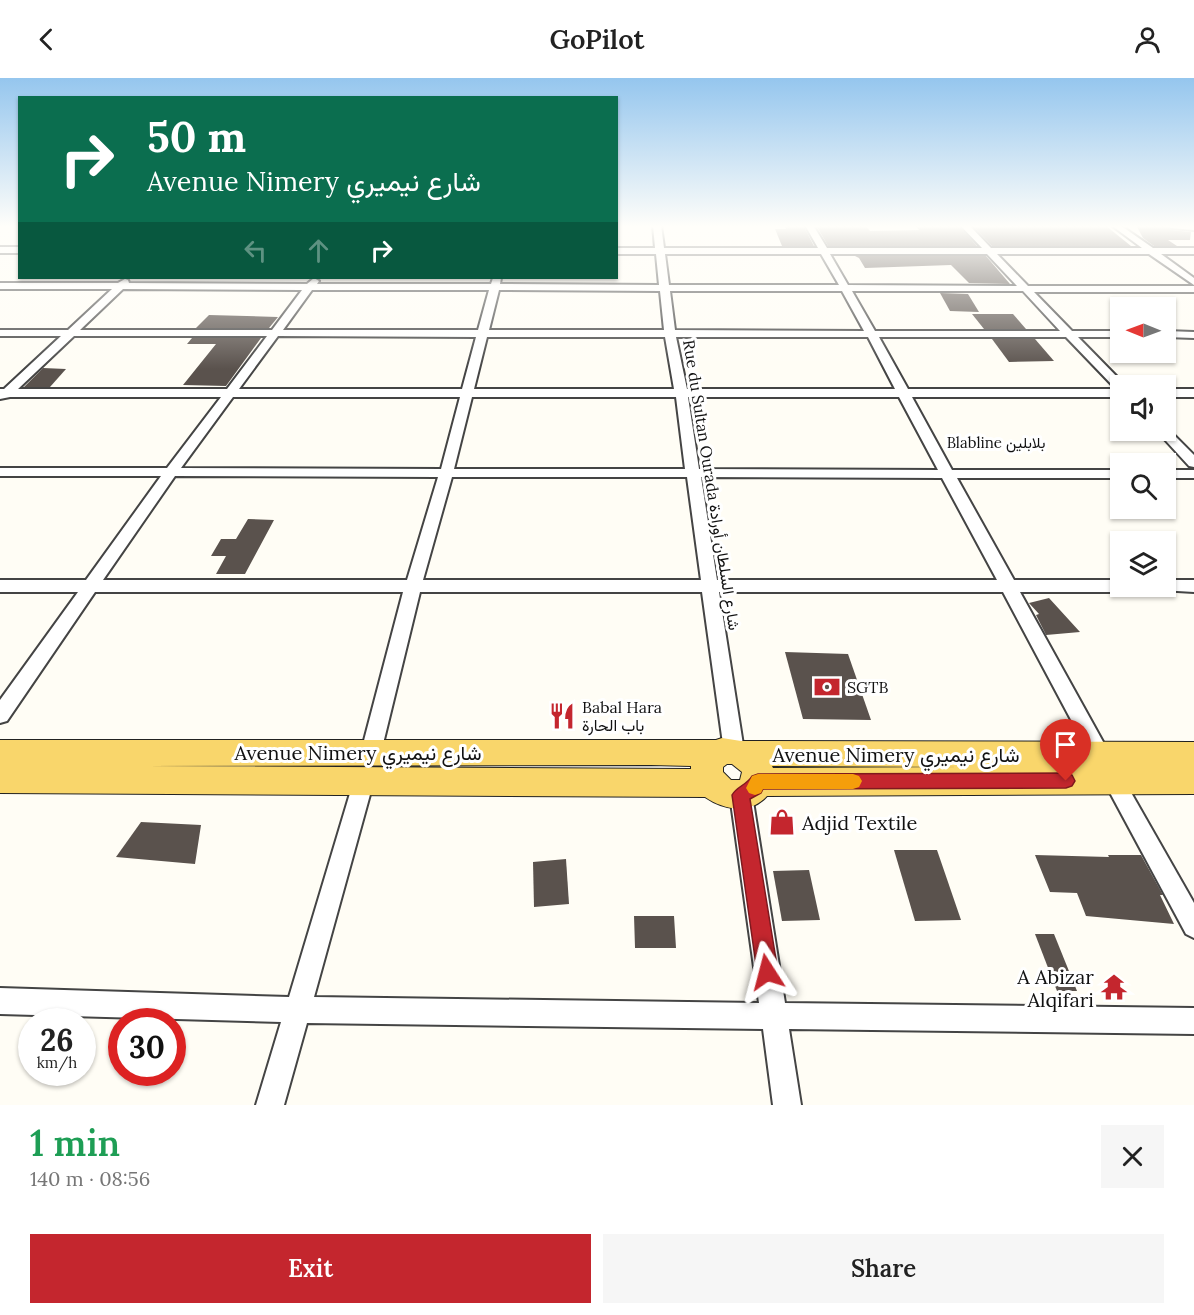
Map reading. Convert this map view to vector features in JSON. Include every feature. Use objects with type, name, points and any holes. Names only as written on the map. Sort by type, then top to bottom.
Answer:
[{"type":"main road","name":"Avenue Nimery شارع نيميري","points":[[0,753],[368,766]]},
{"type":"main road","name":"Avenue Nimery شارع نيميري","points":[[726,760],[718,790],[730,795],[750,788],[1107,768],[1194,755]]},
{"type":"main road","name":"Avenue Nimery شارع نيميري","points":[[0,779],[368,766],[726,760],[1107,768],[1194,780]]},
{"type":"main road","points":[[726,760],[754,763],[759,775],[750,788]]},
{"type":"street","name":"Rue du Sultan Ourada شارع السلطان أورادة","points":[[663,273],[709,586],[726,760]]},
{"type":"street","points":[[835,273],[872,335],[901,392],[1194,926]]},
{"type":"street","points":[[1010,273],[1110,376]]},
{"type":"street","points":[[1182,273],[1194,282]]},
{"type":"street","points":[[0,286],[126,281],[495,282],[664,288],[1194,289]]},
{"type":"street","points":[[3,395],[126,281]]},
{"type":"street","points":[[0,715],[170,473],[313,282]]},
{"type":"street","points":[[270,1105],[368,766],[396,650],[446,474],[495,282]]},
{"type":"street","points":[[0,333],[1110,334]]},
{"type":"street","points":[[1176,334],[1194,335]]},
{"type":"street","points":[[3,395],[231,392],[1110,393]]},
{"type":"street","points":[[1176,393],[1194,393]]},
{"type":"street","points":[[1173,441],[1194,463]]},
{"type":"street","points":[[0,472],[1110,474]]},
{"type":"street","points":[[1176,474],[1194,474]]},
{"type":"street","points":[[0,586],[1110,586]]},
{"type":"street","points":[[1176,586],[1194,586]]},
{"type":"street","points":[[750,788],[774,1016],[787,1105]]},
{"type":"street","points":[[0,1001],[296,1010],[1194,1021]]},
{"type":"building","points":[[959,273],[1001,273],[1010,284],[969,283]]},
{"type":"building","points":[[940,293],[968,294],[979,312],[950,311]]},
{"type":"building","points":[[972,314],[1013,314],[1026,329],[984,329]]},
{"type":"building","points":[[209,315],[278,317],[269,328],[196,328]]},
{"type":"building","points":[[192,338],[261,338],[226,386],[183,385],[216,344],[187,344]]},
{"type":"building","points":[[992,339],[1035,339],[1054,361],[1009,362]]},
{"type":"building","points":[[43,368],[66,369],[50,387],[24,387]]},
{"type":"building","points":[[248,519],[274,520],[245,574],[216,574],[226,556],[211,556],[221,539],[236,539]]},
{"type":"building","points":[[1049,598],[1080,632],[1046,635],[1036,615],[1039,614],[1029,603]]},
{"type":"building","name":"SGTB","points":[[785,652],[848,654],[871,720],[803,719]]},
{"type":"building","points":[[141,822],[201,825],[195,864],[116,857]]},
{"type":"building","points":[[894,850],[937,850],[961,920],[915,921]]},
{"type":"building","points":[[1035,855],[1109,857],[1108,855],[1141,855],[1163,895],[1160,895],[1174,924],[1086,916],[1077,893],[1050,892]]},
{"type":"building","points":[[566,859],[569,904],[534,907],[533,862]]},
{"type":"building","points":[[809,870],[820,920],[782,921],[773,871]]},
{"type":"building","points":[[634,916],[674,916],[676,948],[635,948]]},
{"type":"building","points":[[1035,934],[1054,934],[1077,991],[1057,991]]},
{"type":"slow traffic","points":[[755,788],[758,782],[853,781]]},
{"type":"place","name":"SGTB","points":[[827,687]]},
{"type":"place","name":"Babal Hara باب الحارة","points":[[562,716]]},
{"type":"place","name":"Adjid Textile","points":[[782,822]]},
{"type":"place","name":"A Abizar Alqifari","points":[[1114,987]]},
{"type":"district","name":"Blabline بلابلين","points":[[996,442]]},
{"type":"route","points":[[767,972],[741,795],[749,793],[758,782],[1066,781]]}]
